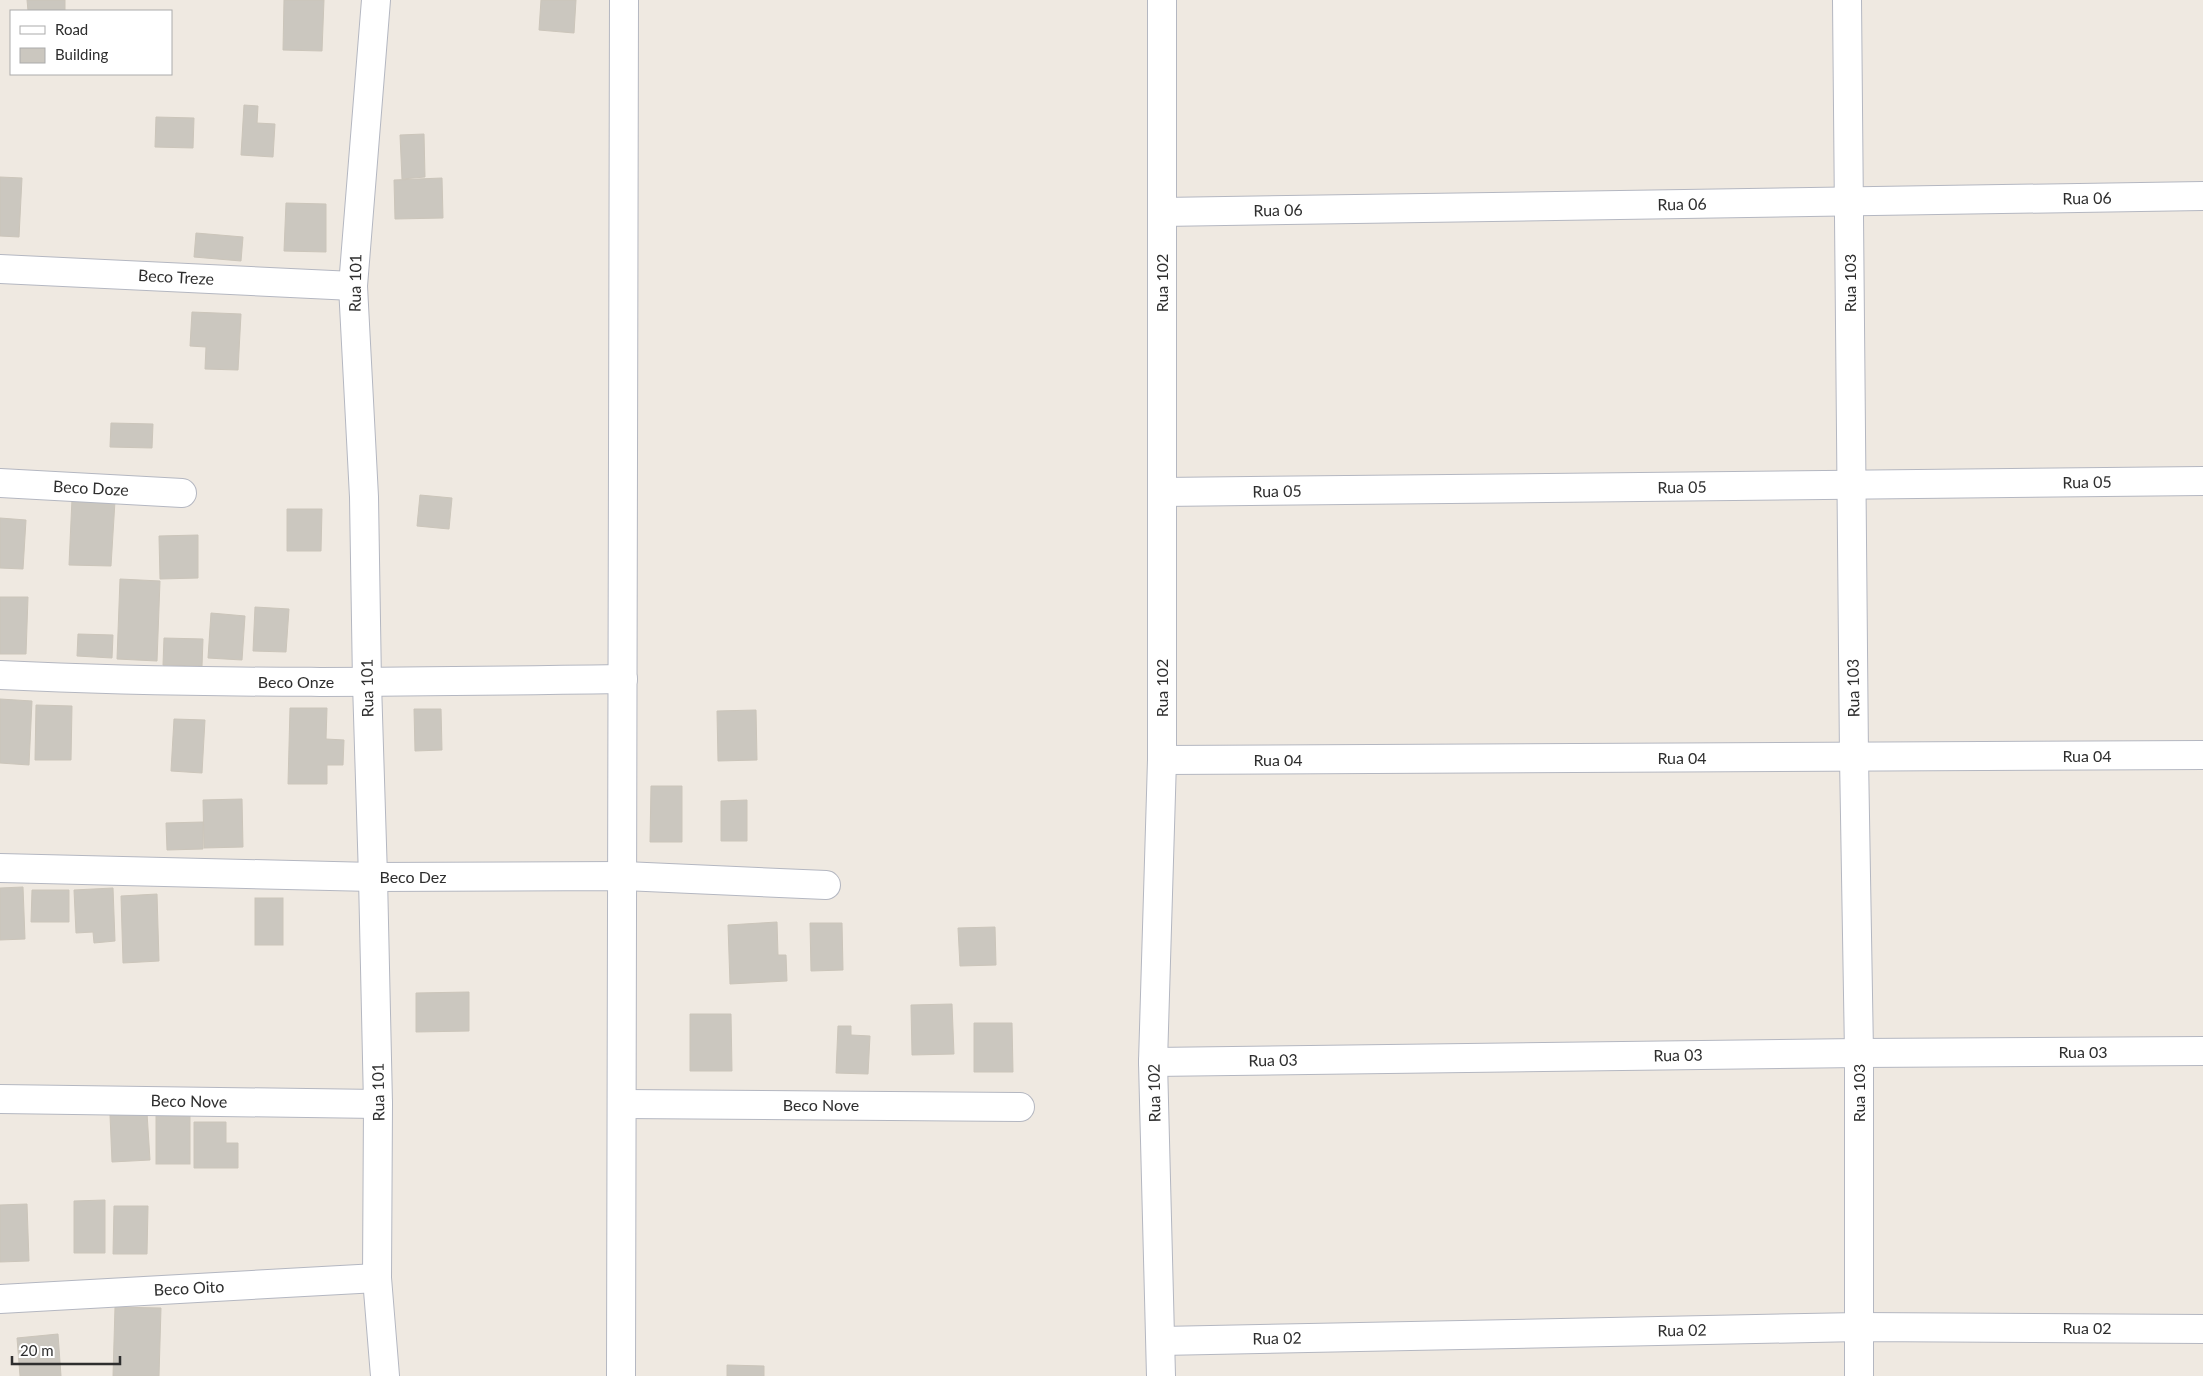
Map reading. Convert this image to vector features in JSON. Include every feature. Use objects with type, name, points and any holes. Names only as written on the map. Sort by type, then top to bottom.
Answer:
[{"type":"street","name":"Rua 101","points":[[376,0],[353,286],[364,497],[366,683],[378,1104],[377,1278],[386,1376]]},
{"type":"street","points":[[621,1376],[624,876],[624,0]]},
{"type":"street","name":"Rua 102","points":[[1161,1376],[1153,1062],[1162,760],[1162,0]]},
{"type":"street","name":"Rua 103","points":[[1847,0],[1854,757],[1859,1053],[1859,1376]]},
{"type":"street","name":"Rua 06","points":[[1162,212],[2203,196]]},
{"type":"street","name":"Beco Treze","points":[[0,269],[353,286]]},
{"type":"street","name":"Rua 05","points":[[1162,492],[2203,481]]},
{"type":"street","name":"Beco Doze","points":[[0,482],[182,493]]},
{"type":"street","name":"Beco Onze","points":[[0,675],[111,680],[366,683],[623,679]]},
{"type":"street","name":"Rua 04","points":[[1162,760],[2203,755]]},
{"type":"street","name":"Beco Dez","points":[[0,868],[373,877],[624,876],[826,885]]},
{"type":"street","name":"Rua 03","points":[[1153,1062],[1859,1053],[2203,1052]]},
{"type":"street","name":"Beco Nove","points":[[0,1099],[378,1104]]},
{"type":"street","name":"Beco Nove","points":[[622,1104],[1020,1107]]},
{"type":"street","name":"Beco Oito","points":[[0,1299],[377,1278]]},
{"type":"street","name":"Rua 02","points":[[1161,1340],[1859,1326],[2203,1329]]},
{"type":"building","points":[[27,0],[65,0],[65,10],[28,10]]},
{"type":"building","points":[[284,0],[324,0],[322,51],[283,50]]},
{"type":"building","points":[[541,0],[576,0],[574,33],[539,30]]},
{"type":"building","points":[[244,105],[258,106],[257,123],[275,124],[273,157],[241,155]]},
{"type":"building","points":[[156,117],[194,118],[193,148],[155,147]]},
{"type":"building","points":[[424,134],[425,177],[402,179],[400,135]]},
{"type":"building","points":[[0,177],[22,178],[19,237],[0,236]]},
{"type":"building","points":[[442,178],[443,218],[395,219],[394,180]]},
{"type":"building","points":[[286,203],[326,204],[326,252],[284,251]]},
{"type":"building","points":[[196,233],[243,237],[241,261],[194,257]]},
{"type":"building","points":[[192,312],[241,314],[238,370],[205,369],[206,347],[190,346]]},
{"type":"building","points":[[111,423],[153,424],[152,448],[110,447]]},
{"type":"building","points":[[420,495],[452,498],[449,529],[417,526]]},
{"type":"building","points":[[72,499],[115,501],[111,566],[69,565]]},
{"type":"building","points":[[287,509],[322,509],[321,551],[287,551]]},
{"type":"building","points":[[0,518],[26,520],[23,569],[0,568]]},
{"type":"building","points":[[198,535],[198,578],[160,579],[159,536]]},
{"type":"building","points":[[120,579],[160,581],[157,661],[117,659]]},
{"type":"building","points":[[0,597],[28,597],[26,654],[0,654]]},
{"type":"building","points":[[255,607],[289,609],[286,652],[253,651]]},
{"type":"building","points":[[211,613],[245,616],[242,660],[208,658]]},
{"type":"building","points":[[78,634],[113,635],[112,658],[77,656]]},
{"type":"building","points":[[164,638],[203,639],[202,666],[163,665]]},
{"type":"building","points":[[0,699],[32,701],[29,765],[0,763]]},
{"type":"building","points":[[36,705],[72,706],[71,760],[35,760]]},
{"type":"building","points":[[290,708],[327,708],[326,739],[344,740],[343,765],[327,765],[327,784],[288,784]]},
{"type":"building","points":[[414,709],[441,709],[442,750],[415,751]]},
{"type":"building","points":[[756,710],[757,760],[718,761],[717,711]]},
{"type":"building","points":[[174,719],[205,720],[202,773],[171,771]]},
{"type":"building","points":[[651,786],[682,786],[682,842],[650,842]]},
{"type":"building","points":[[242,799],[243,847],[204,848],[203,800]]},
{"type":"building","points":[[747,800],[747,841],[721,841],[721,801]]},
{"type":"building","points":[[203,822],[203,849],[167,850],[166,823]]},
{"type":"building","points":[[23,887],[25,939],[0,940],[0,888]]},
{"type":"building","points":[[113,888],[115,941],[94,943],[93,932],[76,933],[74,890]]},
{"type":"building","points":[[32,890],[69,890],[69,922],[31,922]]},
{"type":"building","points":[[157,894],[159,961],[123,963],[121,896]]},
{"type":"building","points":[[255,898],[283,898],[283,945],[255,945]]},
{"type":"building","points":[[777,922],[778,955],[786,955],[787,981],[730,984],[728,925]]},
{"type":"building","points":[[810,923],[842,923],[843,970],[811,971]]},
{"type":"building","points":[[995,927],[996,965],[960,966],[958,928]]},
{"type":"building","points":[[469,992],[469,1031],[416,1032],[416,993]]},
{"type":"building","points":[[952,1004],[954,1054],[912,1055],[911,1005]]},
{"type":"building","points":[[690,1014],[731,1014],[732,1071],[690,1071]]},
{"type":"building","points":[[974,1023],[1012,1023],[1013,1072],[974,1072]]},
{"type":"building","points":[[838,1026],[851,1026],[851,1035],[870,1036],[868,1074],[836,1073]]},
{"type":"building","points":[[147,1113],[150,1160],[112,1162],[110,1115]]},
{"type":"building","points":[[156,1115],[190,1115],[190,1164],[156,1164]]},
{"type":"building","points":[[194,1122],[226,1122],[226,1143],[238,1143],[238,1168],[194,1168]]},
{"type":"building","points":[[105,1200],[105,1253],[74,1253],[74,1201]]},
{"type":"building","points":[[27,1204],[29,1261],[0,1262],[0,1205]]},
{"type":"building","points":[[114,1206],[148,1206],[147,1254],[113,1254]]},
{"type":"building","points":[[115,1307],[161,1308],[159,1376],[113,1376]]},
{"type":"building","points":[[58,1334],[61,1376],[20,1376],[17,1338]]},
{"type":"building","points":[[727,1365],[764,1366],[764,1376],[727,1376]]}]
